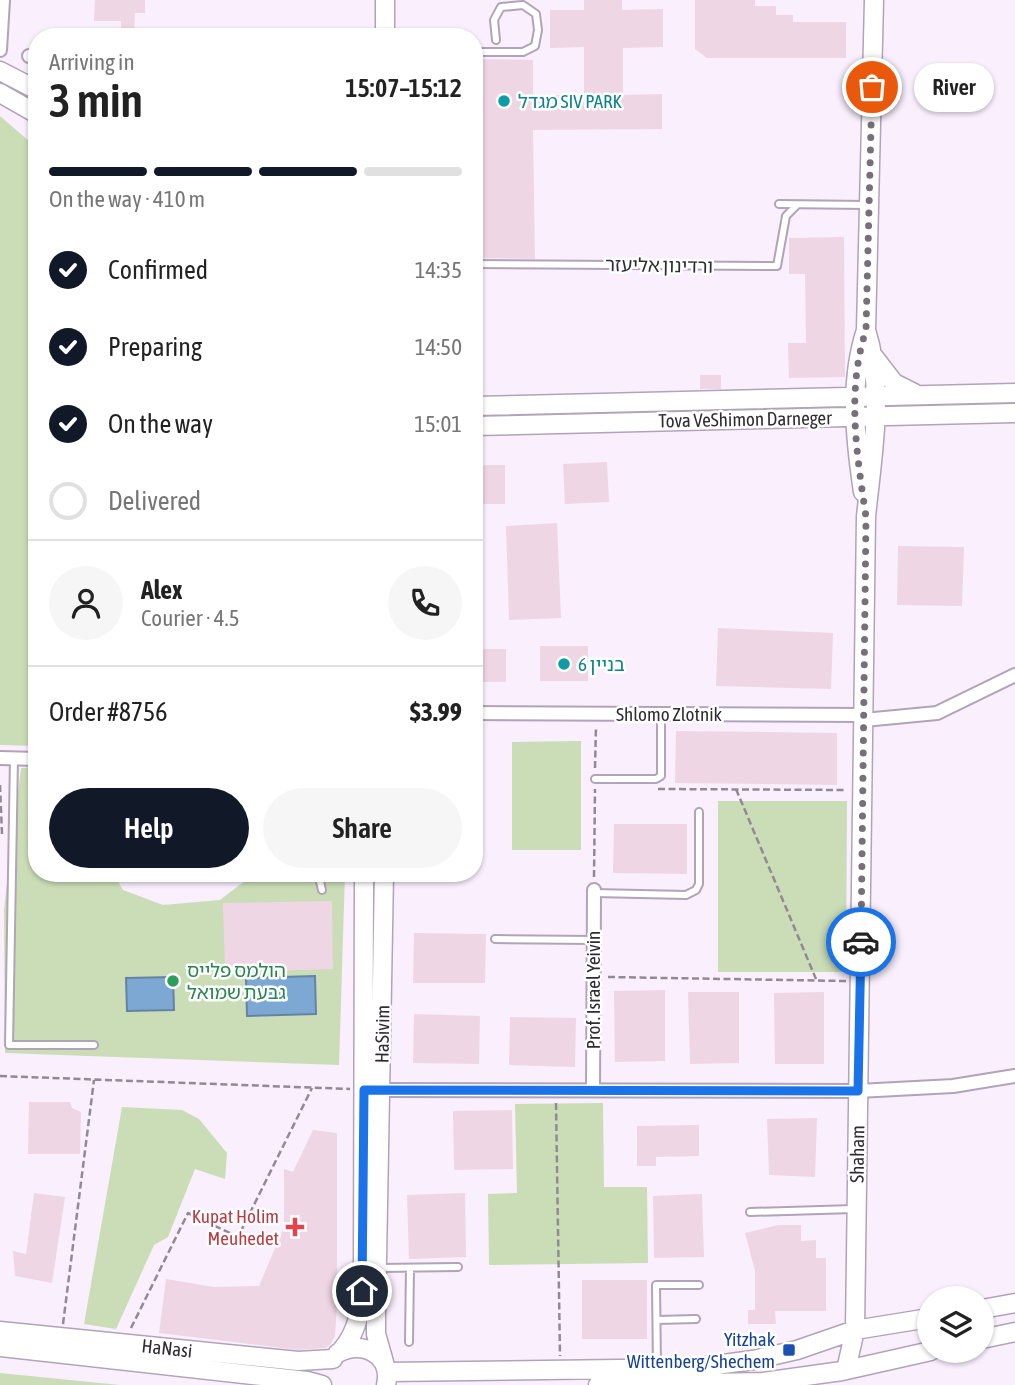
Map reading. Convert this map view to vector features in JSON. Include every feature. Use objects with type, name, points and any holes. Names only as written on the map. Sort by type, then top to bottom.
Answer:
[{"type":"street","points":[[0,50],[3,0]]},
{"type":"street","points":[[385,0],[385,28]]},
{"type":"street","name":"Shaham","points":[[866,517],[855,417],[858,360],[866,330],[874,0]]},
{"type":"street","points":[[0,71],[28,85]]},
{"type":"street","points":[[0,93],[28,109]]},
{"type":"street","name":"Shaham","points":[[844,1371],[855,1330],[866,517],[875,416],[872,354],[866,330]]},
{"type":"street","points":[[872,354],[894,383],[917,395]]},
{"type":"street","name":"Tova VeShimon Darneger","points":[[483,405],[1015,393]]},
{"type":"street","name":"Tova VeShimon Darneger","points":[[483,426],[1015,413]]},
{"type":"street","name":"Shlomo Zlotnik","points":[[483,713],[864,717],[937,713],[1015,676]]},
{"type":"street","points":[[0,758],[28,759]]},
{"type":"street","name":"HaSivim","points":[[364,882],[377,1268],[376,1334],[386,1373]]},
{"type":"street","name":"HaSivim","points":[[337,1355],[351,1340],[361,1313],[384,882]]},
{"type":"street","name":"Prof. Israel Yeivin","points":[[593,1090],[594,892]]},
{"type":"street","points":[[372,1090],[858,1091],[953,1086],[1015,1076]]},
{"type":"street","points":[[994,1307],[1015,1303]]},
{"type":"street","points":[[386,1373],[692,1368],[753,1360],[797,1350],[855,1330],[917,1320]]},
{"type":"street","name":"HaNasi","points":[[0,1331],[298,1361],[337,1355],[360,1346],[378,1354],[386,1373]]},
{"type":"street","points":[[994,1336],[1015,1332]]},
{"type":"street","name":"HaNasi","points":[[0,1347],[307,1381],[322,1385]]},
{"type":"street","points":[[597,1385],[763,1382],[844,1371],[917,1354]]},
{"type":"street","points":[[329,1385],[327,1376],[337,1355]]},
{"type":"lane","points":[[483,52],[523,52],[535,46],[538,30],[536,14],[523,5],[501,7],[494,20],[496,40]]},
{"type":"lane","points":[[779,204],[869,205]]},
{"type":"lane","name":"ורדינון אליעזר","points":[[483,264],[777,266],[786,216],[797,205]]},
{"type":"lane","points":[[595,779],[656,779],[661,776],[661,714]]},
{"type":"lane","points":[[14,758],[9,1045],[94,1045]]},
{"type":"lane","points":[[594,892],[686,895],[696,890],[699,884],[699,812]]},
{"type":"lane","points":[[320,882],[322,890]]},
{"type":"lane","points":[[495,939],[594,940]]},
{"type":"lane","points":[[750,1212],[856,1209]]},
{"type":"lane","points":[[377,1268],[458,1268]]},
{"type":"lane","points":[[409,1342],[410,1268]]},
{"type":"lane","points":[[657,1368],[656,1285],[699,1284]]},
{"type":"lane","points":[[657,1320],[696,1319]]},
{"type":"path","points":[[594,892],[596,714]]},
{"type":"path","points":[[646,789],[863,790]]},
{"type":"path","points":[[736,789],[817,981]]},
{"type":"path","points":[[594,977],[860,982]]},
{"type":"path","points":[[0,1076],[372,1090]]},
{"type":"path","points":[[61,1338],[94,1079]]},
{"type":"path","points":[[123,1344],[188,1213],[238,1237],[312,1088]]},
{"type":"path","points":[[556,1090],[560,1370]]},
{"type":"green space","points":[[0,116],[28,140],[28,746],[0,745]]},
{"type":"green space","points":[[581,741],[581,850],[512,850],[512,742]]},
{"type":"green space","name":"הולמס פלייס גבעת שמואל","points":[[21,768],[28,768],[28,882],[118,882],[123,890],[163,905],[220,900],[243,882],[345,882],[339,1065],[5,1053],[4,909]]},
{"type":"green space","points":[[718,801],[847,801],[846,972],[718,972]]},
{"type":"green space","points":[[603,1103],[604,1187],[647,1187],[648,1263],[489,1265],[488,1194],[517,1193],[515,1104]]},
{"type":"green space","points":[[122,1107],[182,1110],[199,1119],[227,1153],[225,1179],[195,1169],[168,1237],[154,1245],[116,1329],[84,1324]]},
{"type":"green space","points":[[0,1373],[120,1385],[0,1385]]},
{"type":"water","points":[[315,976],[316,1014],[247,1016],[246,978]]},
{"type":"water","points":[[173,977],[174,1010],[127,1011],[126,978]]},
{"type":"building","points":[[95,0],[145,0],[145,13],[135,13],[134,28],[121,28],[121,21],[94,21]]},
{"type":"building","points":[[584,0],[622,0],[622,10],[663,9],[663,47],[623,48],[623,95],[662,94],[662,129],[533,130],[535,259],[483,258],[483,59],[533,60],[533,95],[584,95],[584,47],[550,48],[550,10],[584,10]]},
{"type":"building","points":[[695,0],[755,0],[755,6],[776,6],[776,15],[793,15],[793,22],[846,22],[846,58],[707,58],[695,49]]},
{"type":"building","points":[[844,237],[845,377],[789,378],[788,343],[806,343],[805,274],[789,274],[789,238]]},
{"type":"building","points":[[700,375],[721,375],[721,389],[700,389]]},
{"type":"building","points":[[607,462],[609,502],[565,504],[563,464]]},
{"type":"building","points":[[483,465],[505,465],[505,504],[483,504]]},
{"type":"building","points":[[557,523],[561,618],[509,620],[506,526]]},
{"type":"building","points":[[898,546],[964,547],[962,606],[897,605]]},
{"type":"building","points":[[718,628],[833,633],[831,689],[716,686]]},
{"type":"building","name":"בניין 6","points":[[540,646],[588,646],[588,681],[540,681]]},
{"type":"building","points":[[483,649],[506,649],[506,682],[483,682]]},
{"type":"building","points":[[676,731],[837,733],[837,785],[675,783]]},
{"type":"building","points":[[614,824],[687,824],[687,874],[613,873]]},
{"type":"building","points":[[332,901],[333,969],[225,972],[223,903]]},
{"type":"building","points":[[414,933],[486,934],[485,983],[413,983]]},
{"type":"building","points":[[665,990],[665,1061],[615,1062],[614,991]]},
{"type":"building","points":[[688,992],[739,992],[739,1063],[690,1064]]},
{"type":"building","points":[[824,992],[824,1064],[775,1064],[774,993]]},
{"type":"building","points":[[414,1014],[480,1016],[479,1064],[413,1063]]},
{"type":"building","points":[[510,1017],[576,1018],[575,1067],[509,1065]]},
{"type":"building","points":[[29,1102],[70,1102],[72,1108],[81,1112],[80,1154],[28,1154]]},
{"type":"building","points":[[512,1110],[513,1169],[454,1170],[453,1111]]},
{"type":"building","points":[[817,1118],[815,1177],[769,1175],[767,1119]]},
{"type":"building","points":[[699,1125],[699,1156],[656,1157],[656,1166],[637,1166],[637,1126]]},
{"type":"building","points":[[313,1130],[337,1133],[337,1304],[335,1336],[330,1345],[325,1348],[298,1350],[159,1333],[166,1279],[214,1287],[259,1286],[284,1227],[284,1169],[293,1172]]},
{"type":"building","points":[[34,1193],[65,1197],[52,1283],[15,1276],[13,1251],[26,1254]]},
{"type":"building","points":[[465,1193],[466,1257],[409,1259],[407,1195]]},
{"type":"building","points":[[702,1194],[704,1257],[654,1258],[653,1196]]},
{"type":"building","points":[[778,1225],[801,1225],[801,1241],[816,1240],[816,1258],[826,1258],[826,1311],[775,1311],[776,1324],[748,1324],[748,1310],[755,1310],[755,1271],[745,1233]]},
{"type":"building","points":[[582,1280],[647,1280],[647,1339],[582,1339]]},
{"type":"way so far","points":[[861,942],[866,517],[855,417],[858,360],[866,330],[872,87]]},
{"type":"place","name":"River","points":[[872,87]]},
{"type":"place","name":"מגדל SIV PARK","points":[[504,101]]},
{"type":"place","name":"בניין 6","points":[[564,664]]},
{"type":"place","name":"הולמס פלייס גבעת שמואל","points":[[173,981]]},
{"type":"place","name":"Kupat Holim Meuhedet","points":[[295,1227]]},
{"type":"place","name":"Yitzhak Wittenberg/Shechem","points":[[789,1350]]},
{"type":"route","points":[[362,1291],[364,1090],[858,1091],[861,942]]}]
